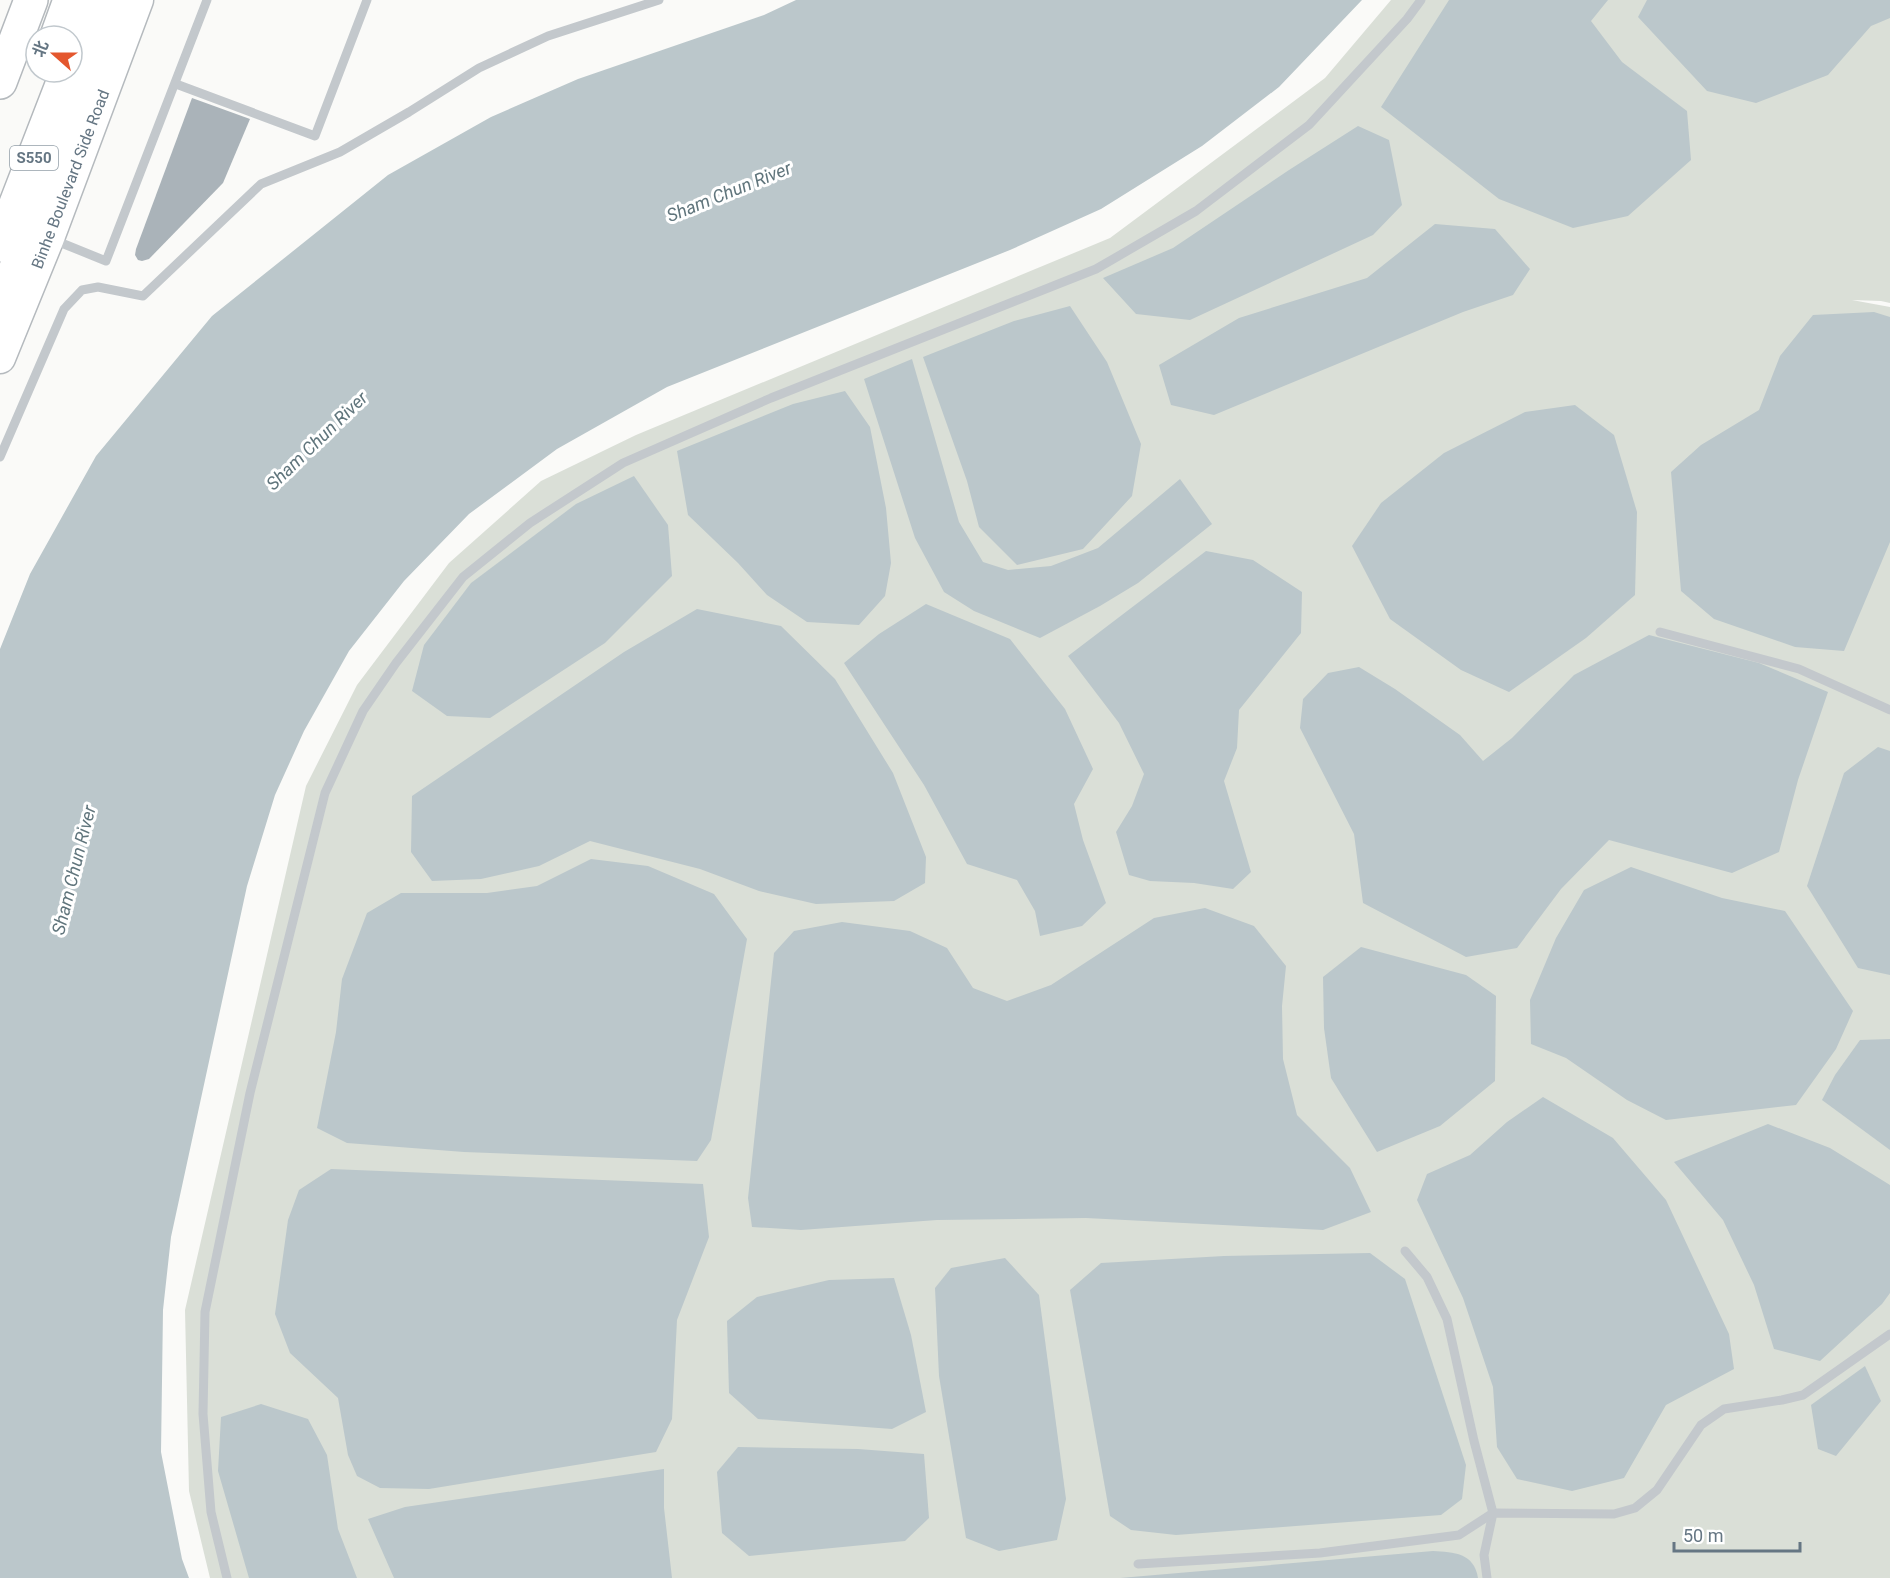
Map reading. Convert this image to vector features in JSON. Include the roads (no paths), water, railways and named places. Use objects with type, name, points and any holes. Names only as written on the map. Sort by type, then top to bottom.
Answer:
[{"type":"highway","points":[[0,82],[31,0]]},
{"type":"highway","points":[[61,24],[70,0]]},
{"type":"highway","points":[[84,33],[98,0]]},
{"type":"highway","points":[[0,308],[76,85],[121,0]]},
{"type":"highway","points":[[0,185],[38,84]]},
{"type":"highway","name":"S550","points":[[0,244],[76,85]]},
{"type":"main road","name":"Binhe Boulevard Side Road","points":[[0,358],[49,238],[138,0]]},
{"type":"lane","points":[[49,238],[106,261],[207,0]]},
{"type":"lane","points":[[176,84],[315,136],[367,0]]},
{"type":"lane","points":[[0,457],[64,309],[82,290],[98,287],[143,296],[261,184],[340,152],[410,112],[479,68],[548,36],[659,0]]},
{"type":"lane","points":[[227,1578],[211,1512],[203,1414],[205,1312],[250,1093],[325,793],[363,711],[396,663],[463,577],[530,523],[622,463],[771,398],[1096,268],[1196,211],[1309,125],[1407,19],[1421,0]]},
{"type":"lane","points":[[1660,632],[1799,669],[1890,710]]},
{"type":"lane","points":[[1405,1251],[1427,1277],[1447,1319],[1474,1441],[1493,1513],[1484,1555],[1486,1578]]},
{"type":"lane","points":[[1138,1564],[1320,1553],[1459,1535],[1493,1513],[1614,1514],[1635,1508],[1657,1490],[1701,1425],[1724,1409],[1803,1395],[1890,1334]]},
{"type":"water","name":"Sham Chun River","points":[[796,0],[1362,0],[1279,87],[1202,146],[1101,209],[1010,250],[667,387],[557,449],[469,514],[404,581],[349,651],[304,731],[275,795],[247,886],[171,1237],[163,1310],[161,1452],[182,1559],[189,1578],[0,1578],[0,649],[30,574],[96,456],[212,316],[388,175],[491,117],[578,79],[764,15]]},
{"type":"water","points":[[1449,0],[1608,0],[1591,21],[1622,62],[1687,111],[1691,160],[1628,216],[1573,228],[1499,199],[1381,107]]},
{"type":"water","points":[[1647,0],[1890,0],[1890,18],[1871,26],[1828,75],[1756,103],[1707,91],[1638,17]]},
{"type":"water","points":[[1358,126],[1389,140],[1402,205],[1373,235],[1190,320],[1136,314],[1103,278],[1173,248]]},
{"type":"water","points":[[1435,224],[1495,229],[1530,269],[1513,295],[1463,312],[1214,415],[1171,405],[1159,365],[1239,318],[1367,278]]},
{"type":"water","points":[[1070,306],[1107,362],[1141,444],[1132,496],[1083,549],[1017,565],[979,527],[967,481],[923,357],[1014,321]]},
{"type":"water","points":[[1874,312],[1890,317],[1890,542],[1844,651],[1795,647],[1714,619],[1681,591],[1671,472],[1701,445],[1759,410],[1780,356],[1813,315]]},
{"type":"water","points":[[912,359],[959,522],[983,562],[1008,570],[1051,566],[1098,548],[1180,479],[1212,524],[1138,583],[1040,638],[974,611],[944,592],[915,538],[864,379]]},
{"type":"water","points":[[845,391],[870,427],[886,508],[891,563],[885,596],[859,625],[807,622],[767,595],[738,563],[688,515],[677,451],[793,404]]},
{"type":"water","points":[[1575,405],[1614,435],[1637,512],[1635,595],[1586,638],[1509,692],[1461,670],[1390,619],[1352,546],[1381,503],[1444,453],[1525,412]]},
{"type":"water","points":[[634,476],[668,525],[672,576],[605,643],[490,718],[447,716],[412,691],[424,645],[471,583],[576,504]]},
{"type":"water","points":[[1206,551],[1253,560],[1302,592],[1301,633],[1239,710],[1237,748],[1224,781],[1251,872],[1233,889],[1194,883],[1150,881],[1129,875],[1116,832],[1132,806],[1144,774],[1119,723],[1068,656]]},
{"type":"water","points":[[926,604],[1010,639],[1065,709],[1093,769],[1074,804],[1083,840],[1106,903],[1082,926],[1040,936],[1035,911],[1017,880],[967,864],[924,785],[844,663],[879,634]]},
{"type":"water","points":[[697,609],[781,626],[835,679],[893,773],[926,857],[925,883],[894,901],[816,904],[759,891],[700,869],[590,841],[539,866],[481,879],[432,881],[411,852],[412,796],[624,652]]},
{"type":"water","points":[[1649,635],[1759,663],[1828,692],[1798,780],[1779,852],[1732,873],[1609,840],[1561,889],[1517,948],[1466,957],[1363,903],[1354,834],[1300,728],[1303,699],[1328,673],[1359,667],[1395,689],[1460,735],[1483,761],[1512,738],[1574,675]]},
{"type":"water","points":[[1878,747],[1890,751],[1890,975],[1858,968],[1807,886],[1844,773]]},
{"type":"water","points":[[591,859],[648,866],[714,894],[747,939],[711,1140],[697,1161],[464,1152],[347,1143],[317,1128],[336,1032],[342,979],[367,913],[401,893],[487,893],[537,886]]},
{"type":"water","points":[[1631,867],[1722,898],[1785,911],[1853,1011],[1836,1049],[1796,1105],[1666,1120],[1627,1100],[1566,1058],[1531,1044],[1530,1000],[1556,938],[1584,890]]},
{"type":"water","points":[[1205,908],[1254,926],[1286,966],[1282,1006],[1283,1059],[1297,1115],[1350,1168],[1371,1212],[1323,1230],[1086,1218],[937,1220],[801,1230],[752,1227],[748,1198],[774,953],[794,931],[842,922],[910,931],[947,948],[973,988],[1007,1001],[1051,985],[1154,918]]},
{"type":"water","points":[[1361,947],[1466,975],[1496,996],[1495,1081],[1440,1126],[1377,1152],[1331,1078],[1324,1028],[1323,977]]},
{"type":"water","points":[[1890,1039],[1890,1150],[1822,1100],[1835,1075],[1860,1040]]},
{"type":"water","points":[[1543,1097],[1613,1138],[1666,1200],[1729,1334],[1734,1369],[1666,1405],[1624,1478],[1572,1491],[1517,1479],[1497,1447],[1493,1387],[1463,1298],[1417,1200],[1427,1174],[1470,1155],[1507,1122]]},
{"type":"water","points":[[1768,1124],[1830,1148],[1890,1185],[1890,1293],[1882,1304],[1820,1361],[1774,1349],[1754,1285],[1723,1220],[1674,1162]]},
{"type":"water","points":[[331,1169],[703,1184],[709,1237],[677,1320],[672,1419],[656,1452],[429,1489],[380,1488],[357,1476],[348,1455],[338,1398],[290,1353],[275,1314],[288,1220],[299,1190]]},
{"type":"water","points":[[1370,1253],[1405,1279],[1466,1465],[1462,1499],[1441,1515],[1176,1535],[1131,1530],[1110,1516],[1070,1290],[1101,1263],[1224,1256]]},
{"type":"water","points":[[1005,1258],[1039,1295],[1066,1499],[1057,1540],[999,1551],[966,1538],[939,1376],[935,1288],[951,1268]]},
{"type":"water","points":[[894,1278],[911,1335],[926,1412],[892,1429],[758,1419],[729,1393],[727,1321],[757,1297],[829,1280]]},
{"type":"water","points":[[1865,1366],[1881,1401],[1836,1456],[1818,1449],[1811,1405]]},
{"type":"water","points":[[261,1404],[308,1419],[327,1455],[338,1529],[357,1578],[249,1578],[218,1471],[221,1417]]},
{"type":"water","points":[[738,1447],[858,1449],[924,1454],[929,1518],[905,1541],[749,1556],[722,1533],[717,1472]]},
{"type":"water","points":[[664,1469],[664,1508],[672,1578],[394,1578],[368,1519],[405,1507]]},
{"type":"water","points":[[1433,1551],[1455,1553],[1468,1559],[1476,1570],[1478,1578],[1120,1578]]}]
